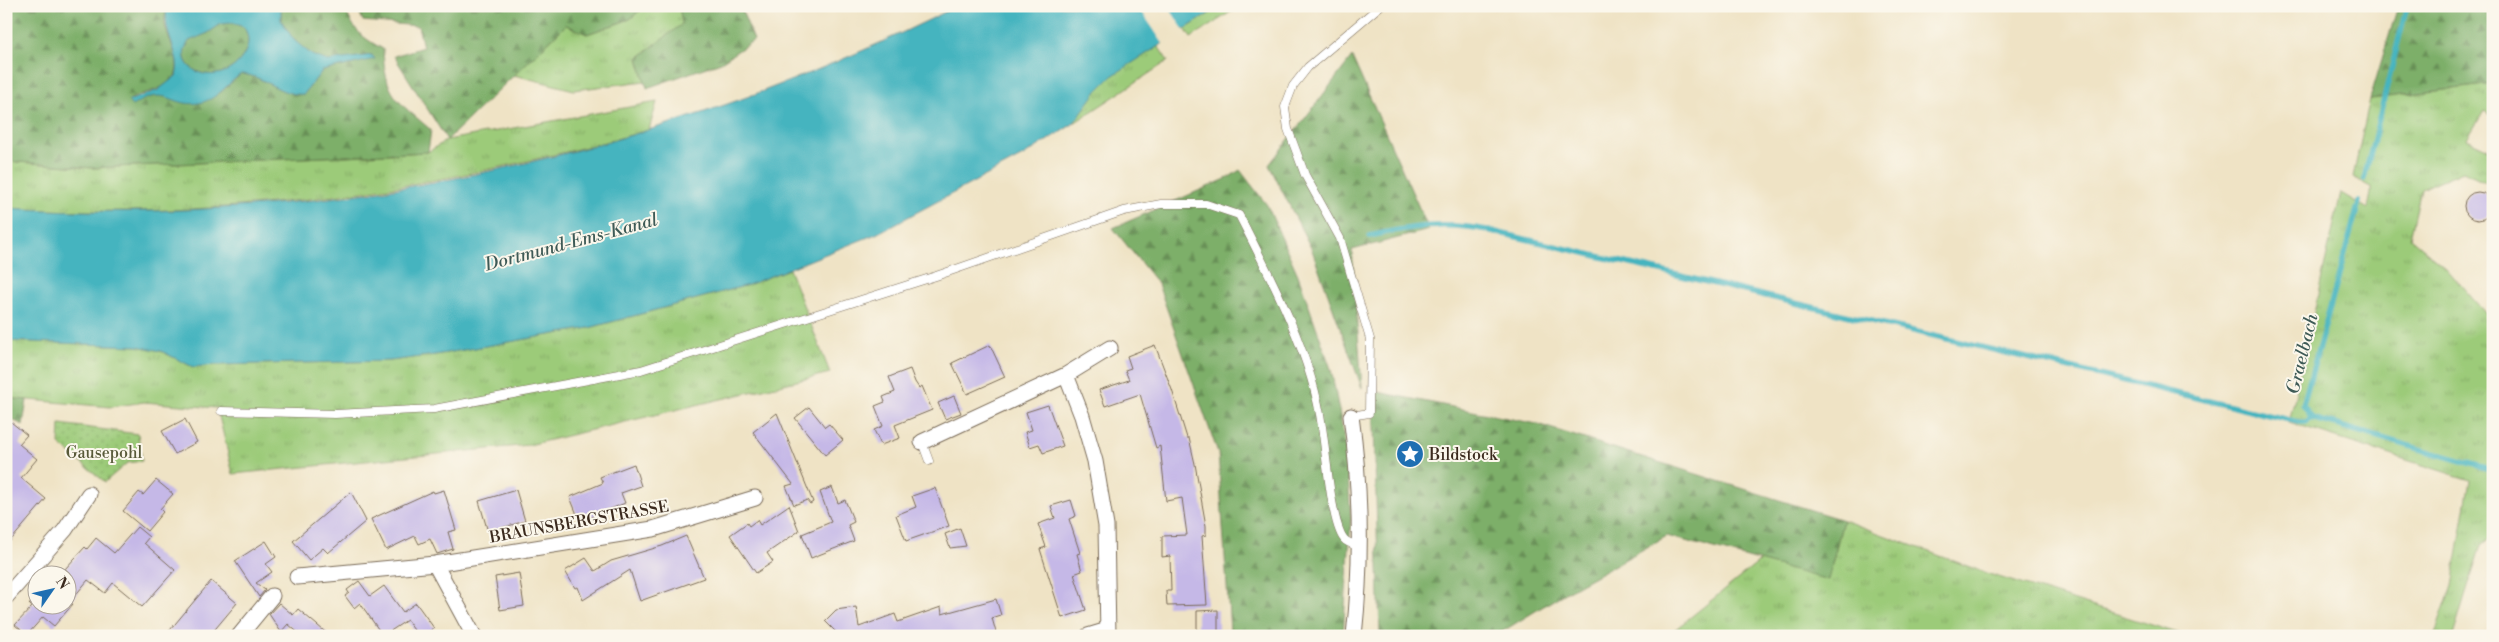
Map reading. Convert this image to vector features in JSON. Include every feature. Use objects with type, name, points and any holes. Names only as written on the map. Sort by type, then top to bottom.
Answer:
[{"type":"street","points":[[922,442],[1066,375],[1110,348]]},
{"type":"street","points":[[1066,375],[1082,416],[1095,461],[1104,516],[1108,633],[1088,636]]},
{"type":"street","points":[[1350,416],[1356,452],[1360,547],[1354,636]]},
{"type":"street","points":[[6,597],[65,530],[89,494]]},
{"type":"street","name":"BRAUNSBERGSTRASSE","points":[[297,578],[435,564],[654,530],[755,498]]},
{"type":"street","points":[[435,564],[474,636]]},
{"type":"street","points":[[239,636],[272,596]]},
{"type":"lane","points":[[1350,416],[1369,413],[1370,339],[1340,238],[1305,175],[1288,129],[1285,107],[1293,86],[1308,67],[1380,6]]},
{"type":"lane","points":[[221,411],[335,414],[434,409],[640,370],[952,271],[1124,211],[1161,204],[1206,204],[1239,215],[1276,288],[1310,375],[1322,425],[1328,476],[1339,531],[1345,541],[1360,547]]},
{"type":"lane","points":[[922,442],[929,461]]},
{"type":"green space","points":[[6,6],[168,6],[165,25],[175,54],[177,69],[171,81],[166,85],[129,100],[137,103],[140,99],[159,95],[183,102],[221,92],[241,74],[257,78],[288,92],[304,94],[322,71],[372,55],[328,62],[312,55],[293,40],[281,20],[281,6],[344,6],[359,32],[383,49],[387,78],[395,96],[401,104],[431,130],[428,152],[93,168],[6,161]]},
{"type":"green space","points":[[357,6],[645,6],[630,19],[587,34],[566,25],[447,140],[394,56],[423,47],[418,26],[363,21]]},
{"type":"green space","points":[[645,6],[679,6],[683,24],[638,58],[645,81],[574,90],[514,75],[566,25],[587,34],[630,19]]},
{"type":"green space","points":[[679,6],[740,6],[754,40],[721,62],[647,88],[638,58],[682,24]]},
{"type":"green space","points":[[1221,6],[1240,6],[1191,38],[1185,29]]},
{"type":"green space","points":[[2398,6],[2493,6],[2493,84],[2370,99]]},
{"type":"green space","points":[[232,23],[244,27],[248,38],[245,52],[234,67],[222,73],[211,74],[200,73],[191,68],[186,60],[185,51],[189,40],[208,33],[221,24]]},
{"type":"green space","points":[[1158,46],[1168,61],[1062,131],[1074,121],[1109,78]]},
{"type":"green space","points":[[1352,57],[1429,230],[1352,250],[1362,388],[1312,250],[1269,165]]},
{"type":"green space","points":[[2493,84],[2493,116],[2484,111],[2467,139],[2493,151],[2493,185],[2463,171],[2421,189],[2410,238],[2446,268],[2493,322],[2493,535],[2481,545],[2453,636],[2434,636],[2452,585],[2470,480],[2289,423],[2341,193],[2368,209],[2372,188],[2353,177],[2370,99]]},
{"type":"green space","points":[[657,102],[649,130],[491,169],[411,184],[331,196],[250,205],[169,210],[88,211],[6,208],[6,161],[93,168],[428,152],[447,140]]},
{"type":"green space","points":[[1240,170],[1267,205],[1298,275],[1331,369],[1346,447],[1351,519],[1343,636],[1233,636],[1230,631],[1218,453],[1158,284],[1113,228],[1228,178]]},
{"type":"green space","points":[[789,269],[830,373],[529,445],[233,474],[217,408],[144,402],[111,407],[6,398],[6,341],[137,346],[161,351],[193,367],[390,361],[589,328],[748,285]]},
{"type":"green space","points":[[1373,391],[1537,424],[1843,520],[1828,580],[1667,536],[1568,591],[1495,636],[1380,636]]},
{"type":"green space","points":[[6,398],[27,400],[23,425],[6,417]]},
{"type":"green space","name":"Gausepohl","points":[[60,424],[138,434],[142,461],[127,463],[105,482],[59,444]]},
{"type":"green space","points":[[1843,520],[1989,574],[2187,636],[1667,636],[1779,546],[1832,564]]},
{"type":"water","points":[[168,6],[281,6],[281,20],[294,40],[312,55],[328,61],[372,55],[375,59],[322,71],[304,94],[288,92],[257,78],[241,74],[217,95],[199,103],[190,104],[161,96],[144,99],[132,106],[128,101],[158,90],[176,76],[176,59],[166,25]],"holes":[[[232,23],[244,27],[248,38],[248,45],[243,56],[234,67],[222,73],[211,75],[200,73],[191,68],[186,61],[185,52],[189,41],[208,33],[221,24]]]},
{"type":"water","name":"Dortmund-Ems-Kanal","points":[[957,6],[1221,6],[1112,76],[1097,91],[1073,124],[1023,156],[876,234],[748,285],[589,328],[390,361],[193,367],[161,351],[137,346],[6,341],[6,208],[129,211],[252,206],[374,192],[495,170],[614,140],[732,103],[846,58]]},
{"type":"pier","points":[[1138,6],[1168,6],[1185,32],[1164,45]]},
{"type":"building","points":[[2478,192],[2488,196],[2492,206],[2488,216],[2478,220],[2468,216],[2464,206],[2468,196]]},
{"type":"building","points":[[990,345],[1005,377],[967,394],[952,363]]},
{"type":"building","points":[[1155,345],[1187,438],[1189,438],[1195,464],[1206,526],[1206,535],[1202,536],[1207,605],[1167,606],[1166,591],[1171,591],[1170,556],[1162,557],[1162,536],[1187,535],[1182,498],[1166,501],[1160,446],[1156,448],[1140,394],[1105,406],[1099,390],[1129,380],[1125,370],[1131,368],[1127,356]]},
{"type":"building","points":[[910,369],[919,388],[922,386],[932,410],[895,425],[900,438],[881,445],[874,430],[883,426],[875,406],[885,402],[883,397],[895,392],[889,377]]},
{"type":"building","points":[[954,396],[961,413],[945,419],[938,403]]},
{"type":"building","points":[[1048,405],[1063,446],[1043,453],[1039,444],[1030,447],[1025,432],[1032,430],[1026,412]]},
{"type":"building","points":[[809,407],[825,427],[829,424],[843,440],[825,455],[795,418]]},
{"type":"building","points":[[777,413],[813,502],[810,504],[807,500],[794,505],[786,486],[793,484],[753,432]]},
{"type":"building","points":[[6,418],[27,435],[19,444],[37,459],[21,478],[46,499],[6,546]]},
{"type":"building","points":[[185,419],[197,442],[175,454],[162,431]]},
{"type":"building","points":[[634,464],[641,486],[621,493],[625,503],[580,522],[570,497],[603,483],[600,477]]},
{"type":"building","points":[[156,480],[173,494],[160,509],[163,512],[147,531],[123,511],[139,492],[143,495]]},
{"type":"building","points":[[832,487],[838,503],[845,500],[854,522],[848,525],[854,541],[811,558],[802,534],[831,522],[820,492]]},
{"type":"building","points":[[935,488],[949,526],[906,541],[896,515],[916,507],[912,496]]},
{"type":"building","points":[[444,490],[456,530],[448,532],[453,549],[437,554],[430,539],[419,544],[415,536],[386,550],[371,519],[433,491],[434,493]]},
{"type":"building","points":[[516,490],[525,521],[488,532],[479,501]]},
{"type":"building","points":[[351,492],[366,521],[328,553],[323,548],[309,560],[293,541]]},
{"type":"building","points":[[1071,500],[1076,516],[1069,519],[1080,553],[1077,554],[1082,571],[1074,574],[1086,610],[1062,618],[1040,549],[1046,547],[1038,524],[1055,518],[1051,506]]},
{"type":"building","points":[[789,505],[799,531],[767,553],[773,562],[756,573],[730,535],[747,523],[749,526],[757,520],[760,525]]},
{"type":"building","points":[[137,527],[149,537],[144,543],[175,570],[142,607],[113,583],[105,593],[88,580],[78,592],[78,564],[70,564],[85,547],[87,549],[96,538],[114,553]]},
{"type":"building","points":[[960,528],[966,546],[950,548],[945,534]]},
{"type":"building","points":[[686,536],[704,578],[640,601],[630,570],[583,600],[578,587],[575,588],[565,571],[586,558],[595,571],[611,561],[662,546]]},
{"type":"building","points":[[266,541],[276,557],[266,564],[272,572],[256,583],[265,590],[259,597],[235,561]]},
{"type":"building","points":[[519,573],[524,606],[500,610],[495,577]]},
{"type":"building","points":[[211,581],[237,603],[210,636],[165,636]]},
{"type":"building","points":[[359,581],[370,596],[384,586],[403,612],[416,603],[434,628],[423,636],[418,636],[407,620],[383,636],[360,603],[354,608],[345,596],[349,593],[347,590]]},
{"type":"building","points":[[996,599],[1001,615],[992,618],[997,636],[840,636],[825,621],[836,610],[856,607],[859,627],[895,614],[898,622],[941,607],[942,614]]},
{"type":"building","points":[[279,603],[293,615],[298,609],[330,636],[302,636],[288,624],[281,632],[269,614]]},
{"type":"building","points":[[1218,610],[1218,634],[1197,632],[1197,611]]},
{"type":"building","points":[[28,611],[28,614],[64,614],[54,626],[43,617],[27,635],[15,625]]},
{"type":"waterway","name":"Graelbach","points":[[2364,179],[2407,6]]},
{"type":"waterway","name":"Graelbach","points":[[2359,202],[2303,405],[2312,418],[2493,470]]},
{"type":"waterway","points":[[1370,236],[1428,226],[1457,226],[1487,230],[2298,422],[2306,422],[2312,418]]},
{"type":"place","name":"Bildstock","points":[[1410,454]]}]
